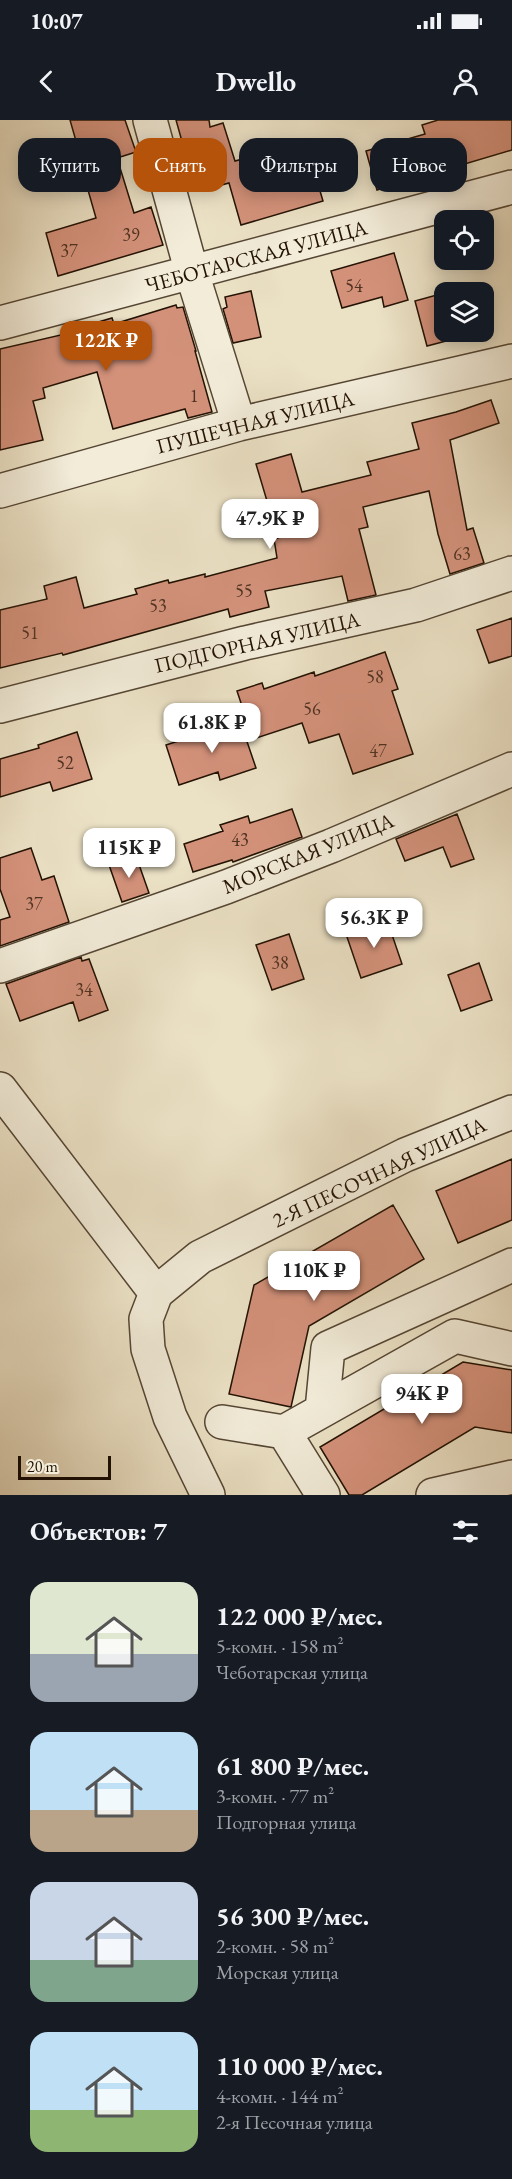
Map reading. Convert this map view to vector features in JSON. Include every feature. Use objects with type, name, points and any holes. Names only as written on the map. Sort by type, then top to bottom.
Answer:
[{"type":"street","points":[[150,120],[192,273],[239,424]]},
{"type":"street","name":"ЧЕБОТАРСКАЯ УЛИЦА","points":[[0,323],[512,187]]},
{"type":"street","name":"ПУШЕЧНАЯ УЛИЦА","points":[[0,491],[239,424],[512,361]]},
{"type":"street","name":"ПОДГОРНАЯ УЛИЦА","points":[[0,706],[245,643],[416,605],[512,573]]},
{"type":"street","name":"МОРСКАЯ УЛИЦА","points":[[0,966],[226,887],[332,846],[512,769]]},
{"type":"street","points":[[0,1089],[156,1293],[146,1319],[148,1349],[170,1418],[208,1495]]},
{"type":"street","name":"2-Я ПЕСОЧНАЯ УЛИЦА","points":[[156,1293],[200,1257],[405,1155],[512,1112]]},
{"type":"street","points":[[322,1410],[328,1348],[512,1265]]},
{"type":"street","points":[[439,1298],[456,1336]]},
{"type":"street","points":[[222,1422],[284,1432],[456,1336],[512,1349]]},
{"type":"street","points":[[284,1432],[323,1495]]},
{"type":"street","points":[[434,1495],[512,1477]]},
{"type":"building","points":[[70,120],[125,120],[133,143],[133,153],[121,157],[121,138],[75,138]]},
{"type":"building","points":[[176,120],[209,120],[210,127],[223,123],[235,161],[239,160],[239,192],[320,192],[323,201],[241,225],[229,183],[227,184],[227,138],[181,138]]},
{"type":"building","points":[[438,120],[512,120],[512,150],[467,163],[467,138],[411,138],[425,134],[422,125]]},
{"type":"building","points":[[370,150],[370,165],[366,151]]},
{"type":"building","points":[[121,171],[134,213],[151,207],[163,245],[58,276],[46,233],[96,218],[89,192],[121,192]]},
{"type":"building","points":[[394,253],[408,300],[384,307],[382,297],[342,308],[331,271]]},
{"type":"building","points":[[251,291],[261,337],[233,343],[223,309],[227,307],[225,297]]},
{"type":"building","points":[[434,296],[434,342],[442,342],[427,346],[415,301]]},
{"type":"building","points":[[176,305],[177,308],[183,307],[212,412],[188,418],[185,409],[113,429],[97,372],[43,388],[45,398],[33,401],[43,440],[0,450],[0,349],[61,335],[61,333],[112,318],[114,324]]},
{"type":"building","points":[[491,400],[499,423],[450,440],[467,530],[473,528],[484,563],[450,574],[438,534],[429,491],[363,507],[368,527],[359,529],[376,595],[348,601],[342,576],[265,591],[269,607],[230,617],[228,609],[63,655],[62,653],[0,668],[0,610],[47,599],[44,586],[76,577],[84,608],[137,594],[135,589],[168,580],[169,583],[205,574],[205,577],[277,558],[274,539],[278,538],[256,464],[291,454],[302,492],[371,475],[367,462],[419,449],[412,423]]},
{"type":"building","points":[[512,618],[512,656],[489,663],[477,630]]},
{"type":"building","points":[[385,652],[398,689],[392,691],[413,754],[353,774],[339,734],[309,743],[302,723],[253,739],[237,691],[262,683],[264,689],[314,672],[315,676]]},
{"type":"building","points":[[240,721],[256,768],[220,780],[218,772],[179,785],[166,745]]},
{"type":"building","points":[[77,732],[92,779],[53,791],[50,782],[0,797],[0,759],[39,748],[38,745]]},
{"type":"building","points":[[292,809],[302,837],[233,862],[232,860],[193,872],[184,844],[223,831],[220,825],[248,816],[250,823]]},
{"type":"building","points":[[457,814],[474,859],[451,867],[443,847],[405,861],[396,839]]},
{"type":"building","points":[[31,848],[42,880],[54,876],[69,922],[0,946],[0,920],[10,917],[0,889],[0,858]]},
{"type":"building","points":[[136,856],[149,893],[122,902],[109,865]]},
{"type":"building","points":[[387,920],[402,964],[361,978],[346,934]]},
{"type":"building","points":[[289,934],[304,979],[272,990],[256,945]]},
{"type":"building","points":[[81,957],[82,961],[89,959],[108,1010],[79,1021],[73,1002],[20,1021],[6,984]]},
{"type":"building","points":[[479,963],[492,1000],[461,1011],[448,975]]},
{"type":"building","points":[[512,1159],[512,1220],[458,1243],[436,1191]]},
{"type":"building","points":[[393,1205],[424,1259],[309,1326],[291,1407],[229,1394],[254,1285]]},
{"type":"building","points":[[463,1362],[512,1370],[512,1433],[475,1427],[362,1495],[349,1495],[320,1447]]}]
